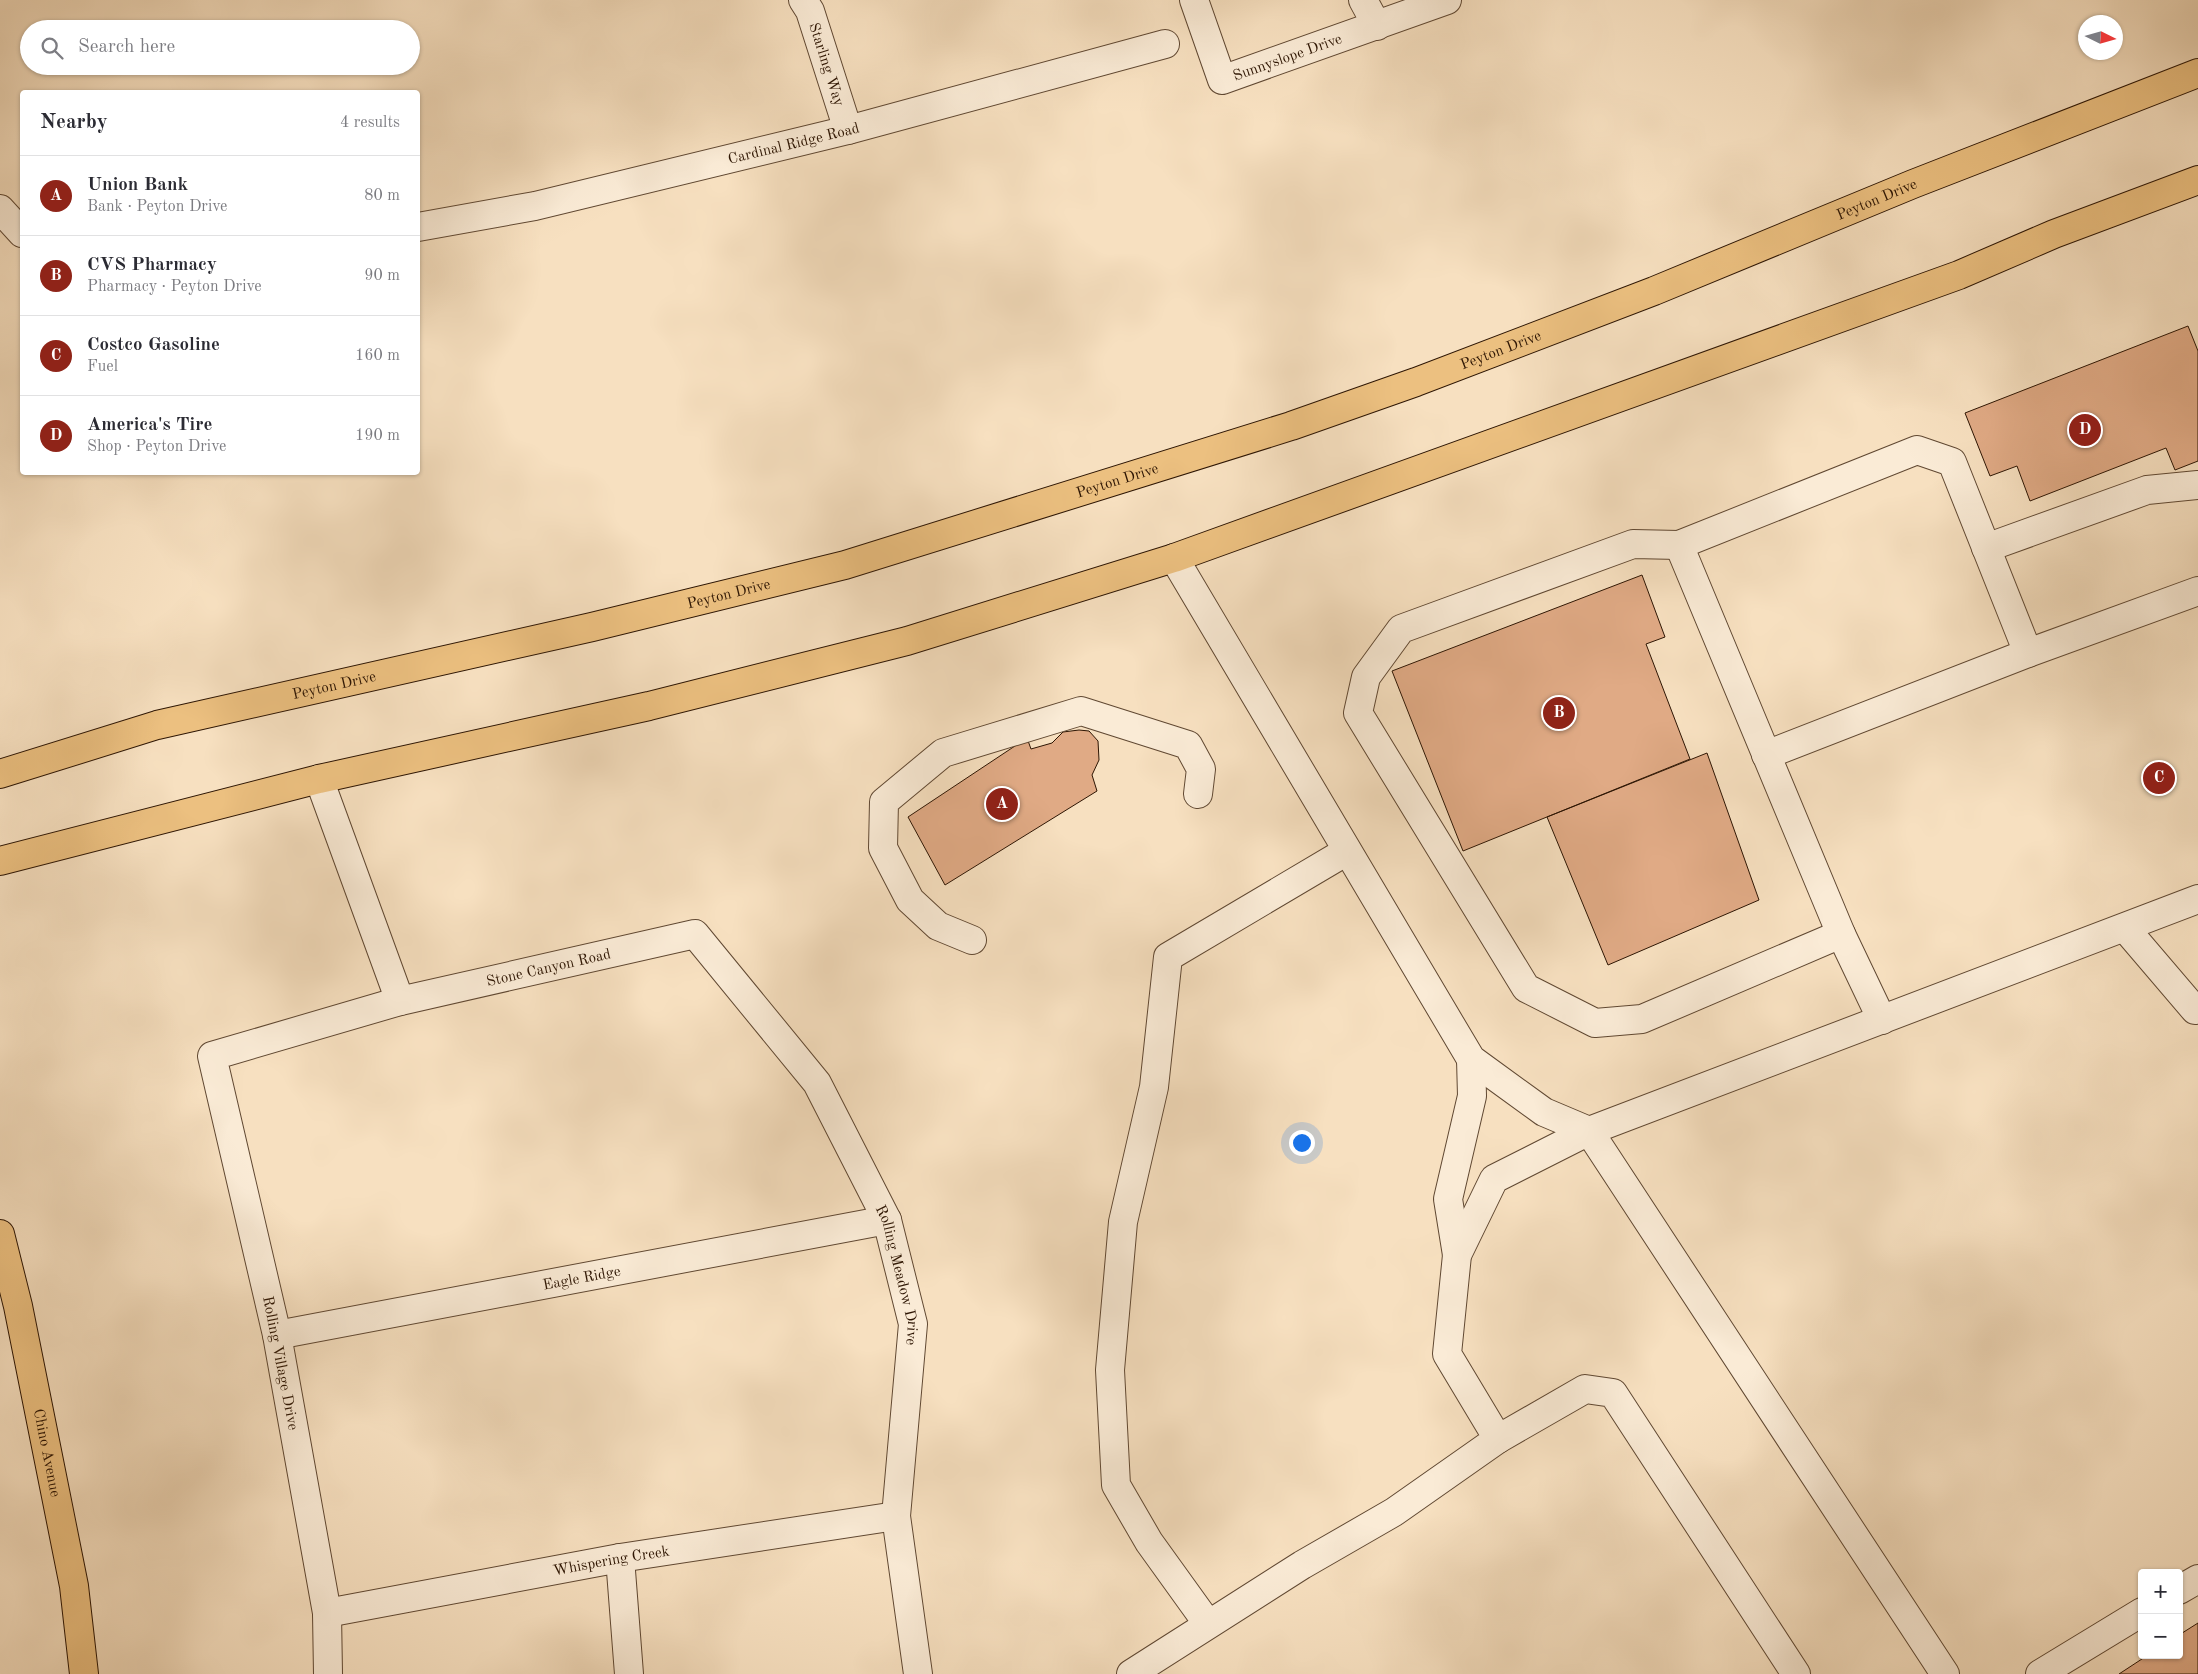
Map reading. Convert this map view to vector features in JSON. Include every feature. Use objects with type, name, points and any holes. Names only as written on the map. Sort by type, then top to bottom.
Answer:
[{"type":"main road","name":"Peyton Drive","points":[[0,774],[157,725],[592,627],[845,565],[1282,429],[1416,382],[1654,291],[1914,184],[2198,72]]},
{"type":"main road","points":[[0,861],[318,779],[649,706],[906,641],[1174,558],[1959,275],[2054,234],[2198,180]]},
{"type":"main road","name":"Chino Avenue","points":[[0,1234],[18,1306],[74,1586],[84,1674]]},
{"type":"street","name":"Starling Way","points":[[803,0],[810,11],[848,130]]},
{"type":"street","name":"Sunnyslope Drive","points":[[1194,0],[1222,80],[1447,0]]},
{"type":"street","points":[[1363,0],[1377,26]]},
{"type":"street","name":"Cardinal Ridge Road","points":[[420,228],[535,206],[848,130],[1165,44]]},
{"type":"street","points":[[0,209],[20,231]]},
{"type":"street","points":[[1841,934],[1642,1019],[1595,1023],[1526,988],[1358,713],[1366,676],[1402,629],[1633,544],[1679,545],[1917,450],[1952,462],[2028,653]]},
{"type":"street","points":[[1986,548],[2147,490],[2198,485]]},
{"type":"street","points":[[1679,545],[1841,934],[1882,1020]]},
{"type":"street","points":[[1174,558],[1470,1059],[1544,1112],[1589,1130],[1945,1674]]},
{"type":"street","points":[[1766,755],[2028,653],[2198,591]]},
{"type":"street","points":[[972,940],[938,926],[910,900],[883,848],[884,802],[943,753],[1082,711],[1188,745],[1201,769],[1198,794]]},
{"type":"street","points":[[318,779],[400,1001]]},
{"type":"street","points":[[1208,1624],[1149,1542],[1116,1485],[1110,1370],[1123,1222],[1154,1087],[1168,956],[1347,852]]},
{"type":"street","points":[[1457,1254],[1494,1180],[1589,1130],[2198,899]]},
{"type":"street","points":[[2125,928],[2194,1010],[2198,1008]]},
{"type":"street","name":"Stone Canyon Road","points":[[212,1056],[400,1001],[695,934]]},
{"type":"street","name":"Rolling Meadow Drive","points":[[695,934],[817,1084],[887,1220],[913,1324],[896,1516],[918,1674]]},
{"type":"street","name":"Rolling Village Drive","points":[[212,1056],[277,1335],[327,1613],[328,1674]]},
{"type":"street","points":[[1470,1059],[1472,1096],[1448,1199],[1457,1254],[1447,1354],[1498,1439]]},
{"type":"street","name":"Eagle Ridge","points":[[277,1335],[887,1220]]},
{"type":"street","points":[[1131,1674],[1302,1565],[1394,1512],[1498,1439],[1586,1389],[1613,1393],[1796,1674]]},
{"type":"street","name":"Whispering Creek","points":[[327,1613],[620,1558],[896,1516]]},
{"type":"street","points":[[620,1558],[629,1674]]},
{"type":"street","points":[[2183,1588],[2198,1579]]},
{"type":"street","points":[[2040,1674],[2139,1614]]},
{"type":"building","points":[[2188,326],[2198,351],[2198,461],[2175,470],[2166,448],[2030,501],[2017,466],[1990,476],[1965,413]]},
{"type":"building","points":[[1642,575],[1665,637],[1646,644],[1690,759],[1463,851],[1392,671]]},
{"type":"building","points":[[1089,731],[1098,741],[1099,760],[1092,775],[1097,791],[945,885],[908,817],[1027,738],[1031,749],[1052,743],[1063,732]]},
{"type":"building","points":[[1707,753],[1759,900],[1608,965],[1547,817]]},
{"type":"building","points":[[2198,1623],[2198,1674],[2119,1674],[2142,1659],[2183,1659],[2183,1632]]},
{"type":"place","name":"America's Tire","points":[[2085,430]]},
{"type":"place","name":"CVS Pharmacy","points":[[1559,713]]},
{"type":"place","name":"Costco Gasoline","points":[[2159,778]]},
{"type":"place","name":"Union Bank","points":[[1002,804]]}]
